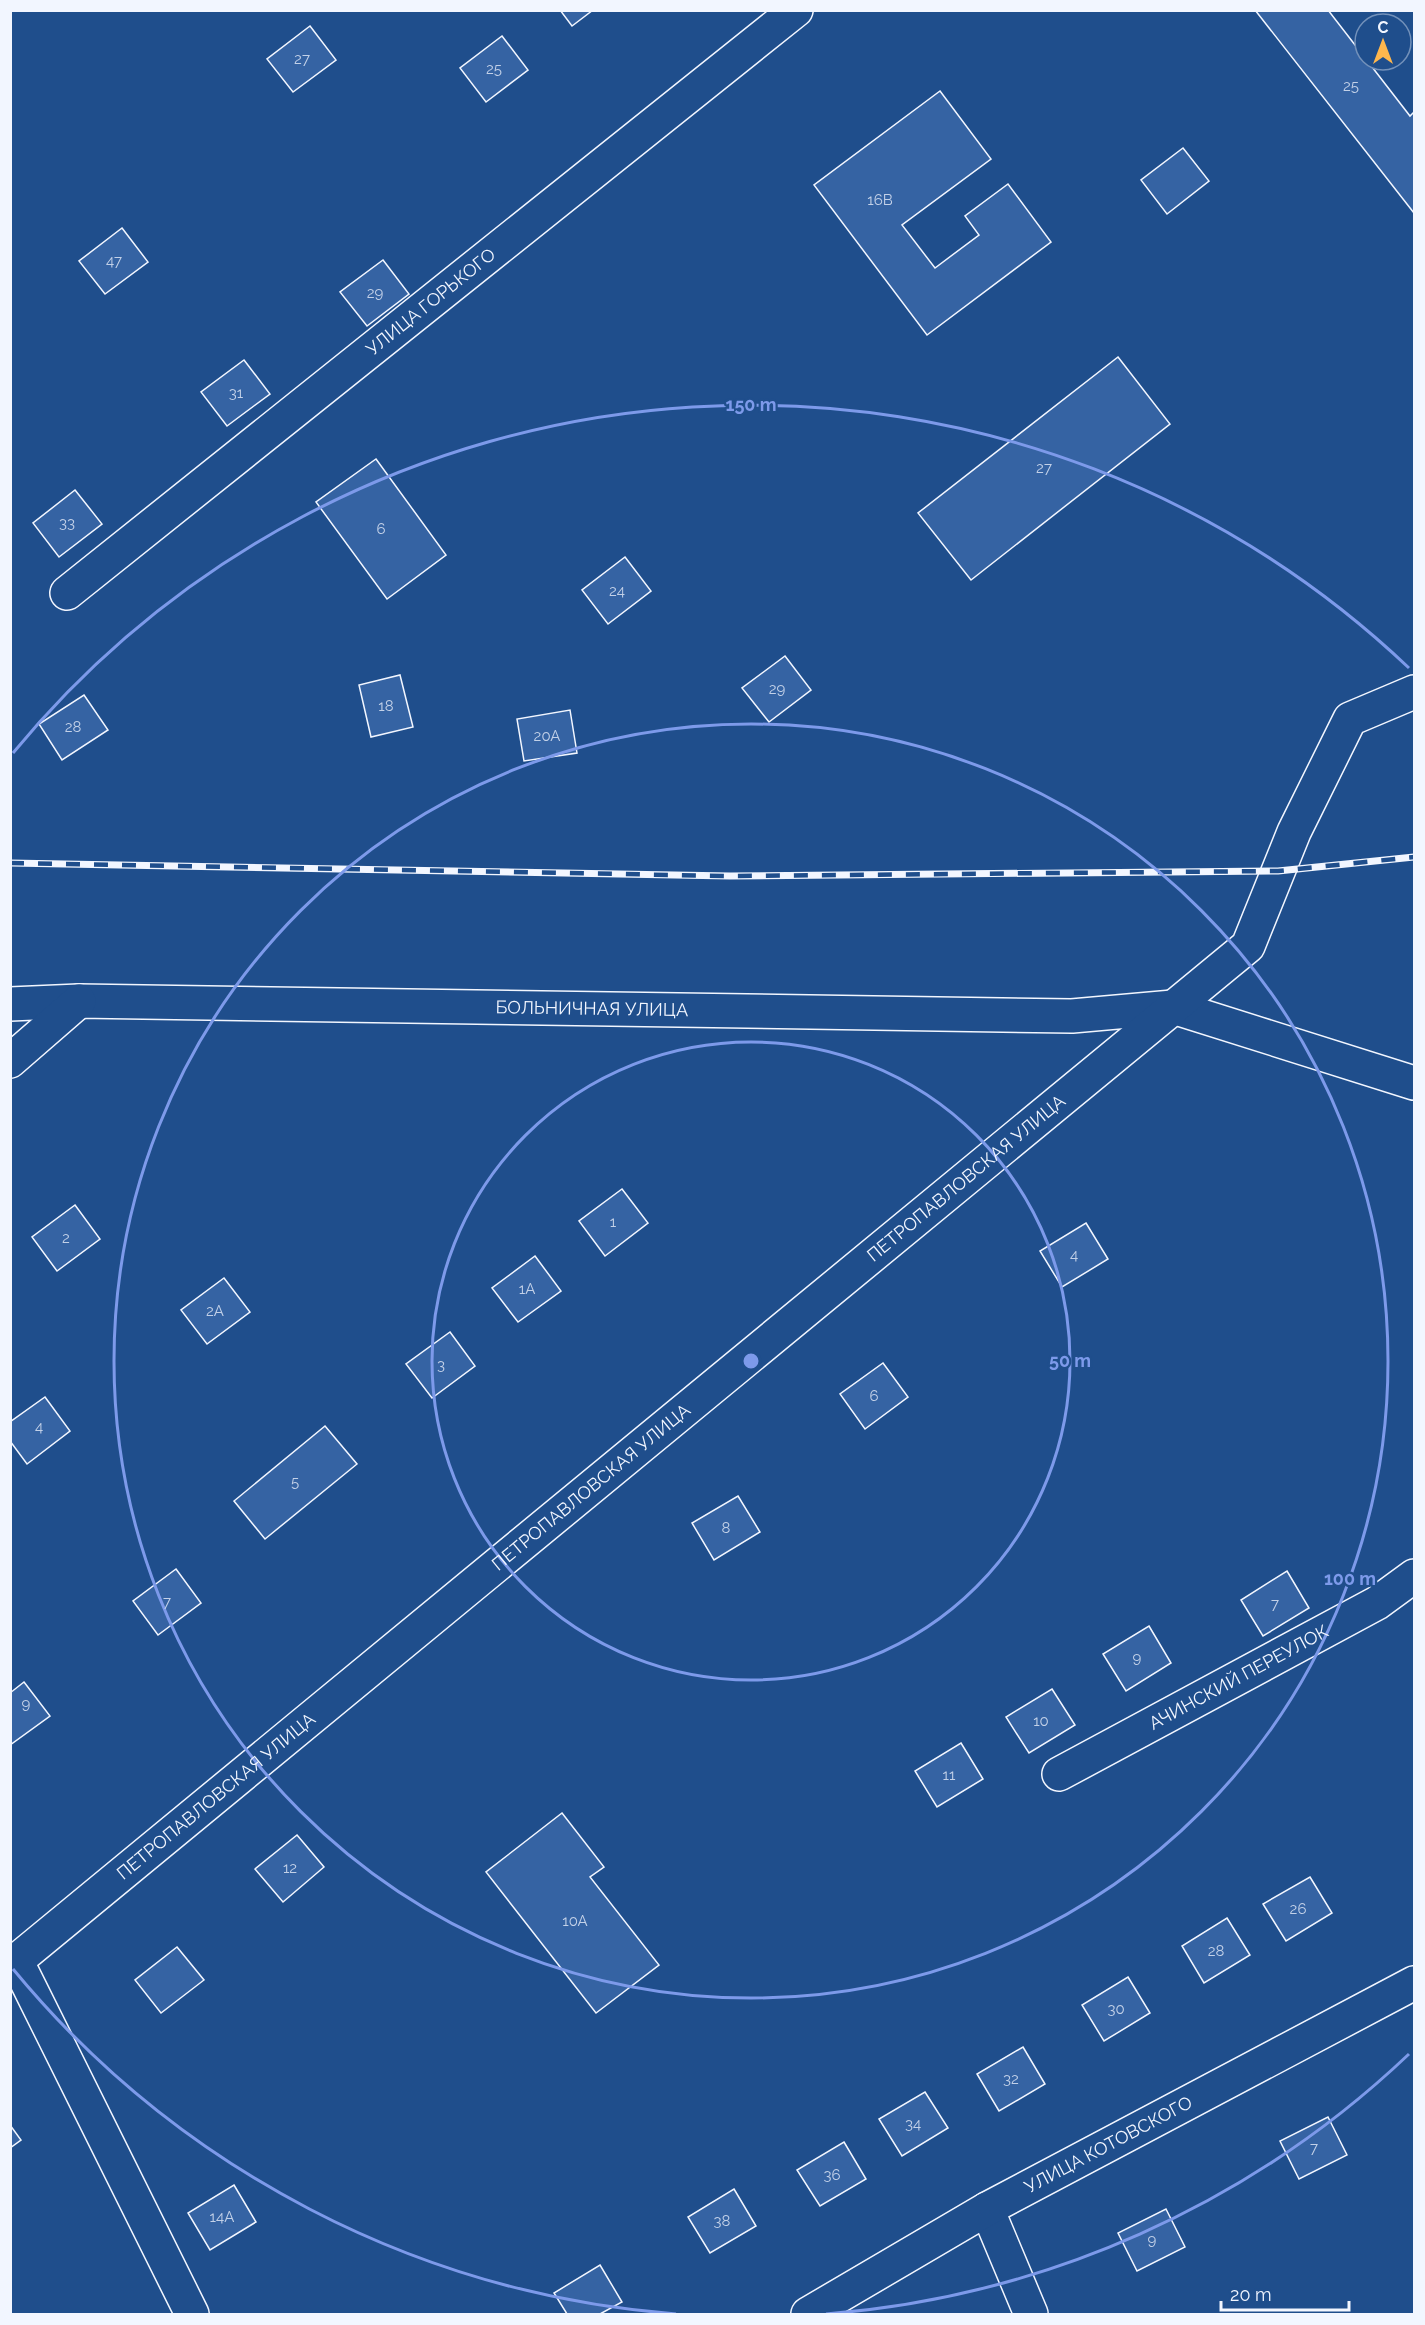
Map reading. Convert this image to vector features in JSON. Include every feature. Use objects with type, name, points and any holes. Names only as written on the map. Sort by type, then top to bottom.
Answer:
[{"type":"street","name":"УЛИЦА ГОРЬКОГО","points":[[68,593],[796,10]]},
{"type":"street","name":"ПЕТРОПАВЛОВСКАЯ УЛИЦА","points":[[14,1964],[1248,946],[1294,832],[1350,719],[1414,692]]},
{"type":"street","name":"БОЛЬНИЧНАЯ УЛИЦА","points":[[10,1004],[79,1001],[1072,1016],[1173,1008]]},
{"type":"street","points":[[10,1061],[79,1001]]},
{"type":"street","points":[[1173,1008],[1414,1083]]},
{"type":"street","name":"АЧИНСКИЙ ПЕРЕУЛОК","points":[[1059,1774],[1377,1603],[1414,1576]]},
{"type":"street","points":[[14,1964],[192,2314]]},
{"type":"street","name":"УЛИЦА КОТОВСКОГО","points":[[808,2314],[987,2209],[1414,1983]]},
{"type":"street","points":[[987,2209],[1031,2314]]},
{"type":"building","points":[[560,10],[593,10],[572,26]]},
{"type":"building","points":[[1255,10],[1328,10],[1353,42],[1353,72],[1376,72],[1410,116],[1414,112],[1414,213]]},
{"type":"building","points":[[310,26],[336,60],[293,92],[267,59]]},
{"type":"building","points":[[502,36],[528,70],[486,102],[460,68]]},
{"type":"building","points":[[940,91],[991,159],[902,225],[935,268],[979,235],[965,216],[1008,184],[1051,242],[927,335],[814,185]]},
{"type":"building","points":[[1183,148],[1209,181],[1167,214],[1141,180]]},
{"type":"building","points":[[122,228],[148,262],[105,294],[79,261]]},
{"type":"building","points":[[383,260],[409,294],[367,326],[340,292]]},
{"type":"building","points":[[1118,357],[1170,424],[971,580],[918,513]]},
{"type":"building","points":[[244,360],[270,394],[227,426],[201,392]]},
{"type":"building","points":[[376,459],[446,555],[387,599],[316,502]]},
{"type":"building","points":[[75,490],[102,524],[59,557],[33,523]]},
{"type":"building","points":[[625,557],[651,591],[608,624],[582,590]]},
{"type":"building","points":[[785,656],[811,690],[769,722],[742,688]]},
{"type":"building","points":[[400,675],[413,727],[371,737],[359,685]]},
{"type":"building","points":[[84,695],[108,730],[62,760],[39,724]]},
{"type":"building","points":[[570,710],[577,753],[524,761],[517,719]]},
{"type":"building","points":[[622,1189],[648,1223],[605,1256],[579,1221]]},
{"type":"building","points":[[75,1205],[100,1239],[57,1271],[32,1237]]},
{"type":"building","points":[[1086,1223],[1108,1259],[1062,1287],[1040,1251]]},
{"type":"building","points":[[535,1256],[561,1291],[518,1322],[492,1288]]},
{"type":"building","points":[[224,1278],[250,1312],[207,1344],[181,1310]]},
{"type":"building","points":[[450,1332],[475,1366],[432,1398],[406,1364]]},
{"type":"building","points":[[883,1363],[908,1397],[865,1429],[840,1394]]},
{"type":"building","points":[[45,1397],[70,1431],[27,1464],[10,1441],[10,1422]]},
{"type":"building","points":[[325,1426],[357,1464],[265,1539],[234,1501]]},
{"type":"building","points":[[738,1496],[760,1532],[714,1560],[692,1523]]},
{"type":"building","points":[[176,1569],[201,1603],[158,1635],[133,1601]]},
{"type":"building","points":[[1287,1571],[1309,1608],[1263,1636],[1241,1600]]},
{"type":"building","points":[[1149,1626],[1171,1663],[1126,1691],[1103,1654]]},
{"type":"building","points":[[24,1682],[50,1716],[10,1745],[10,1693]]},
{"type":"building","points":[[1052,1689],[1075,1725],[1029,1753],[1006,1717]]},
{"type":"building","points":[[961,1743],[983,1779],[937,1807],[915,1771]]},
{"type":"building","points":[[562,1813],[604,1867],[590,1877],[659,1965],[596,2013],[486,1872]]},
{"type":"building","points":[[297,1835],[324,1867],[283,1902],[255,1869]]},
{"type":"building","points":[[1310,1877],[1332,1913],[1286,1941],[1263,1904]]},
{"type":"building","points":[[1227,1918],[1250,1955],[1204,1983],[1182,1946]]},
{"type":"building","points":[[177,1947],[204,1980],[161,2013],[135,1980]]},
{"type":"building","points":[[1128,1977],[1150,2013],[1104,2041],[1082,2005]]},
{"type":"building","points":[[1023,2047],[1045,2084],[999,2111],[977,2074]]},
{"type":"building","points":[[925,2092],[948,2128],[902,2156],[879,2119]]},
{"type":"building","points":[[1328,2117],[1347,2155],[1299,2179],[1280,2141]]},
{"type":"building","points":[[10,2125],[21,2140],[10,2148]]},
{"type":"building","points":[[844,2142],[866,2179],[820,2206],[797,2170]]},
{"type":"building","points":[[234,2185],[256,2222],[210,2250],[188,2213]]},
{"type":"building","points":[[734,2189],[756,2226],[710,2253],[688,2217]]},
{"type":"building","points":[[1166,2209],[1185,2247],[1137,2271],[1118,2233]]},
{"type":"building","points":[[600,2265],[622,2302],[600,2314],[567,2314],[554,2293]]},
{"type":"railway","points":[[10,863],[730,876],[1278,871],[1414,857]]}]
